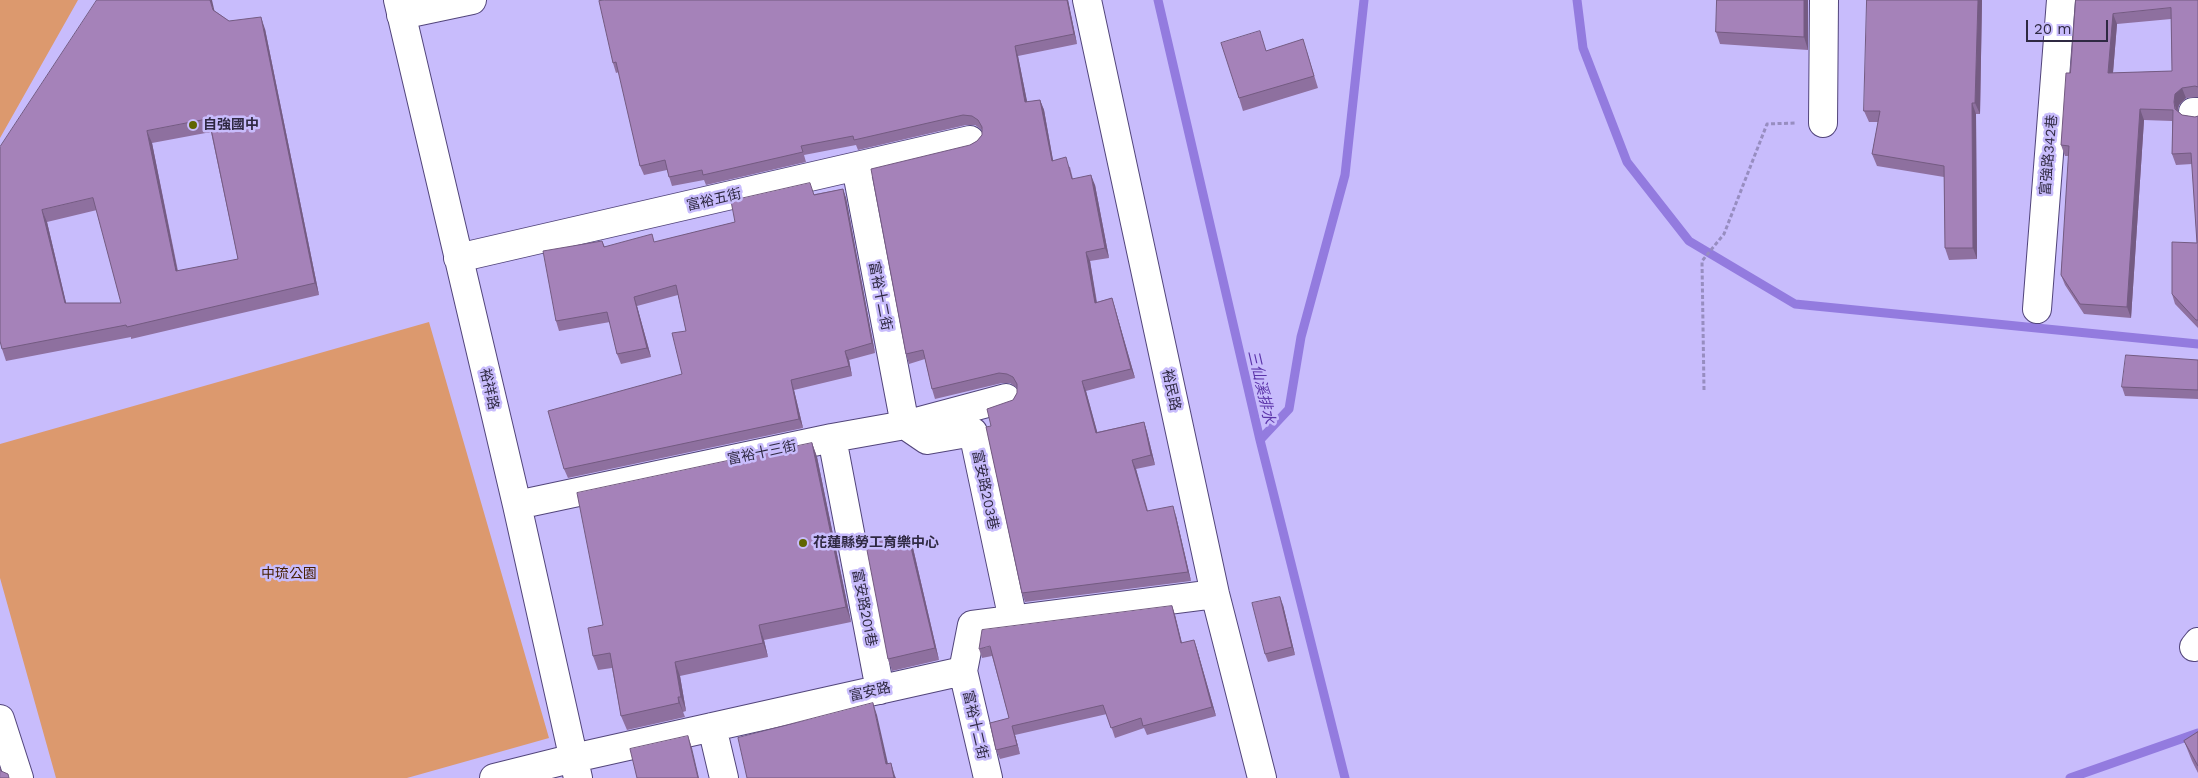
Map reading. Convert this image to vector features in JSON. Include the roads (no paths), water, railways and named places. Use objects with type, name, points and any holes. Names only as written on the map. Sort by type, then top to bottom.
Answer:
[{"type":"street","points":[[400,7],[472,0]]},
{"type":"street","name":"裕民路","points":[[1087,0],[1215,594],[1262,778]]},
{"type":"street","points":[[1823,123],[1824,0]]},
{"type":"street","name":"富強路342巷","points":[[2037,309],[2061,0]]},
{"type":"street","name":"裕祥路","points":[[400,7],[517,505],[576,768]]},
{"type":"street","name":"富裕五街","points":[[458,258],[970,140]]},
{"type":"street","name":"富裕十二街","points":[[856,167],[904,425]]},
{"type":"street","name":"富裕十三街","points":[[517,505],[832,438],[904,425],[1006,398]]},
{"type":"street","name":"富安路203巷","points":[[904,425],[926,440],[972,432],[1012,620]]},
{"type":"street","name":"富安路201巷","points":[[832,438],[880,690]]},
{"type":"street","points":[[963,671],[972,625],[1215,594]]},
{"type":"street","name":"富裕十二街","points":[[963,671],[988,778]]},
{"type":"street","name":"富安路","points":[[494,778],[576,768],[712,727],[963,671]]},
{"type":"street","points":[[0,719],[19,778]]},
{"type":"street","points":[[712,727],[724,778]]},
{"type":"waterway","name":"三仙溪排水","points":[[1158,0],[1260,440],[1345,778]]},
{"type":"waterway","points":[[1260,440],[1289,409],[1301,337],[1345,175],[1364,0]]},
{"type":"waterway","points":[[1577,0],[1583,48],[1627,162],[1689,241],[1795,304],[2198,344]]},
{"type":"waterway","points":[[2070,778],[2198,733]]},
{"type":"place","name":"自強國中","points":[[193,125]]},
{"type":"place","name":"花蓮縣勞工育樂中心","points":[[803,543]]},
{"type":"park label","name":"中琉公園","points":[[289,574]]}]
